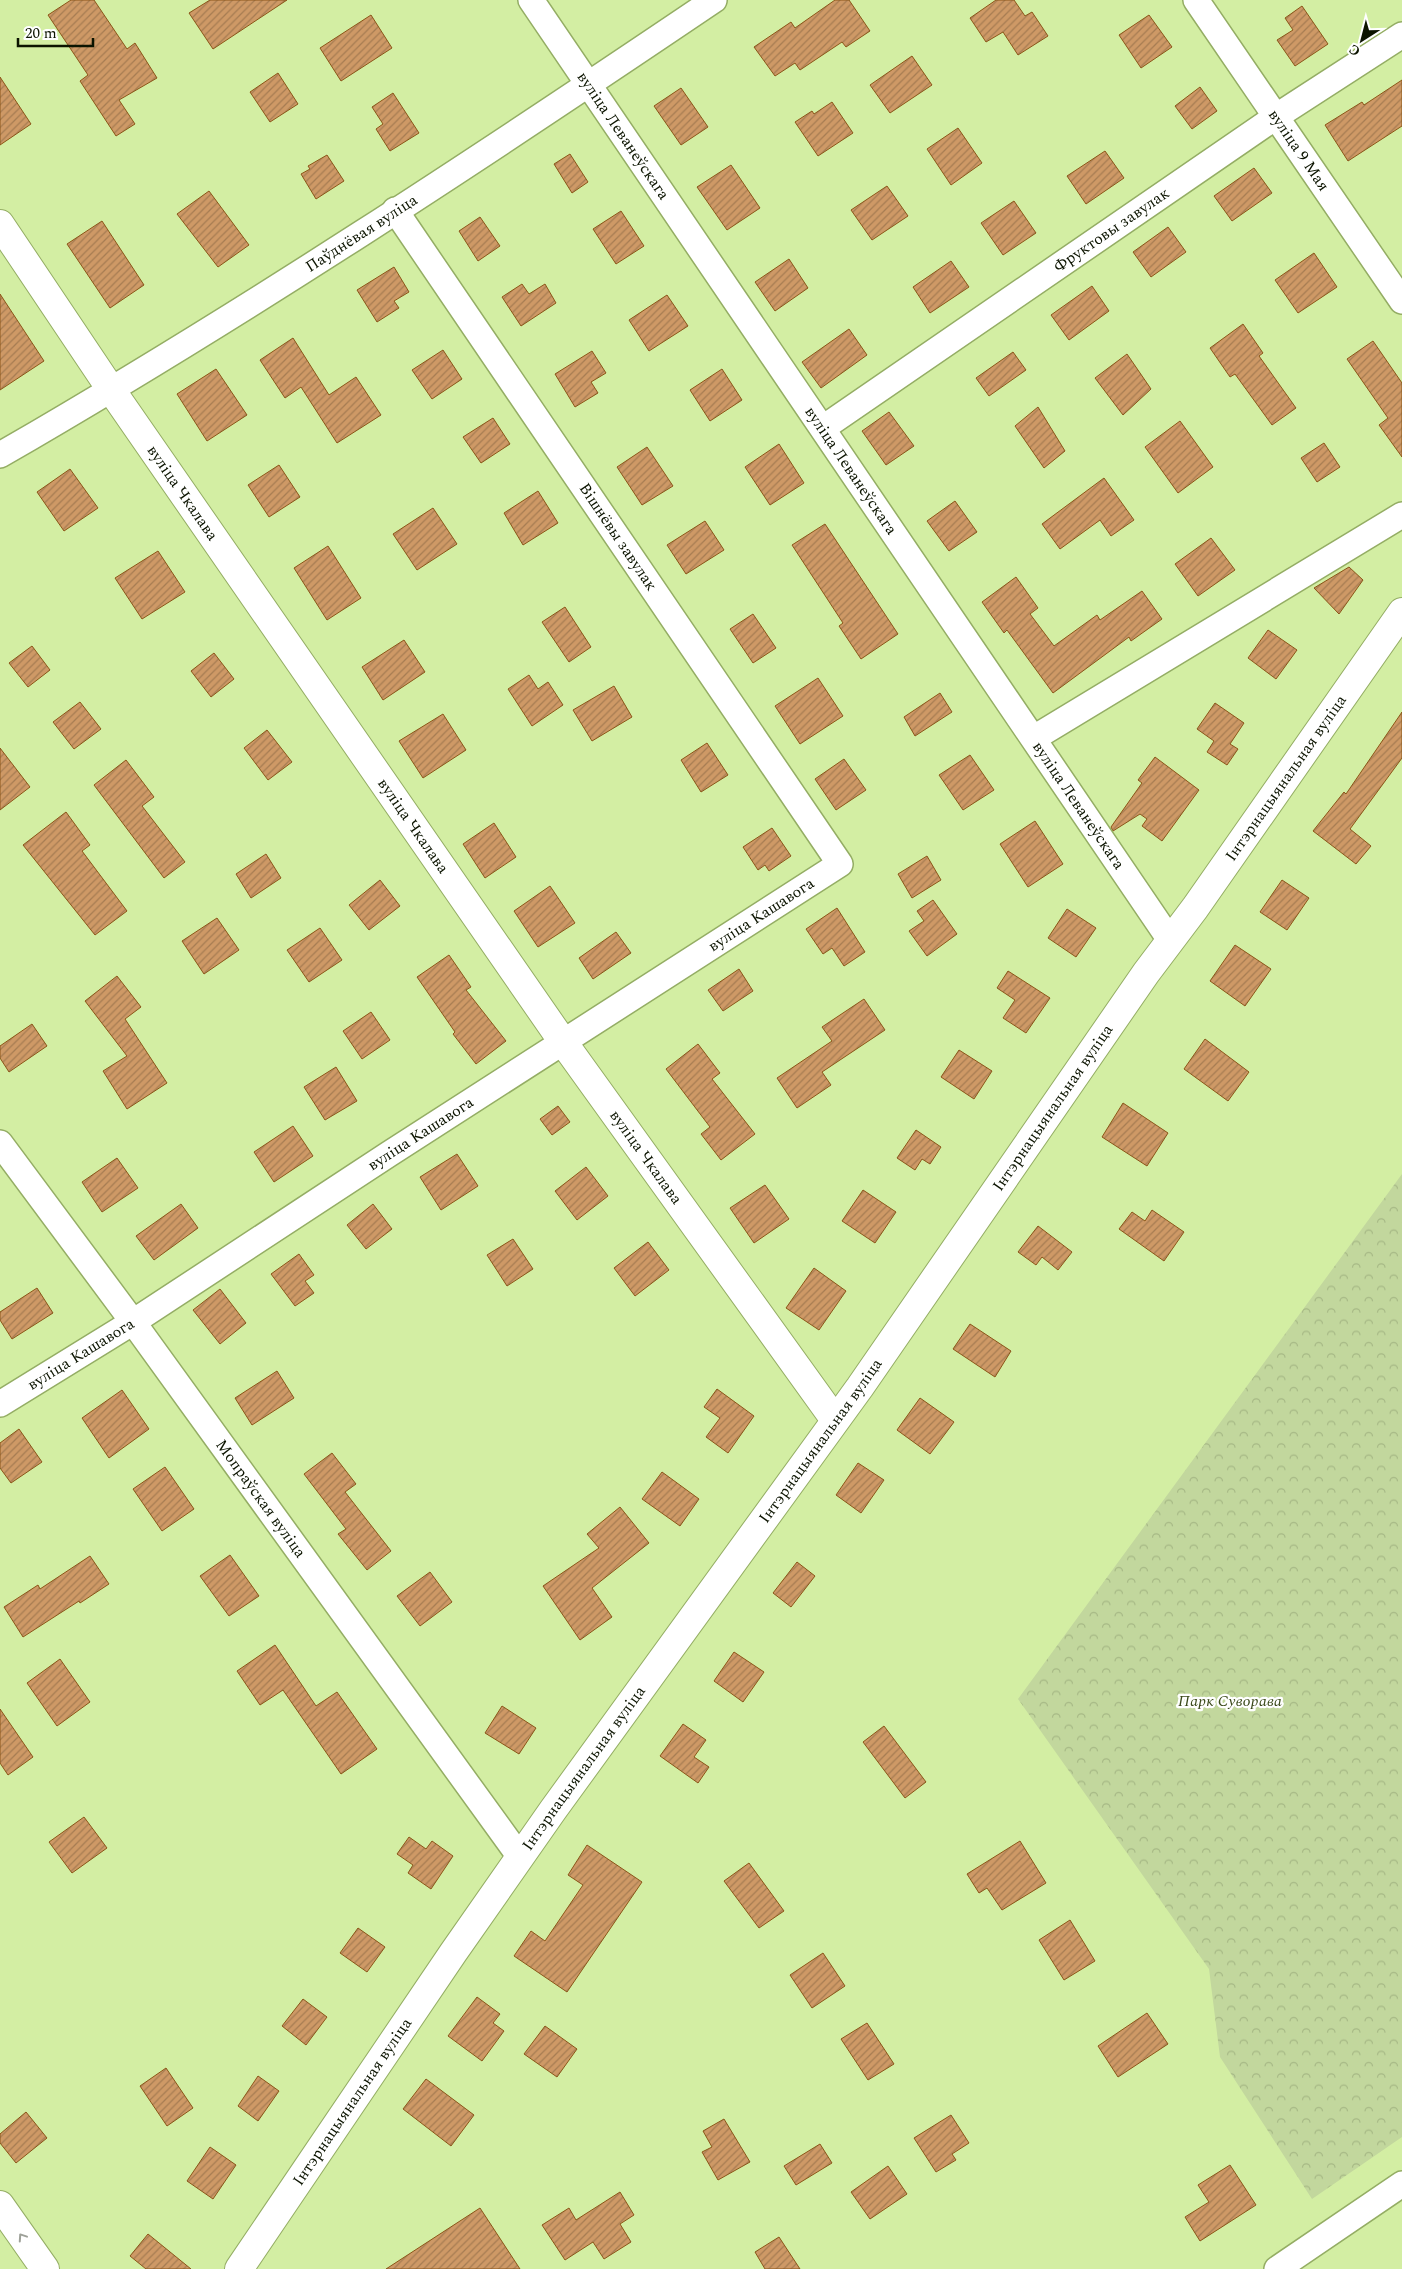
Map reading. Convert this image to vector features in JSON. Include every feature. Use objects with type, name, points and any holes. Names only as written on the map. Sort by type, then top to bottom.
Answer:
[{"type":"main road","name":"вуліца Чкалава","points":[[0,224],[112,390],[563,1042],[835,1420]]},
{"type":"main road","name":"Інтэрнацыянальная вуліца","points":[[239,2269],[520,1858],[835,1420],[1402,612]]},
{"type":"main road","points":[[0,2204],[45,2269]]},
{"type":"street","name":"вуліца Леванеўскага","points":[[531,0],[1170,940]]},
{"type":"street","name":"Паўднёвая вуліца","points":[[0,455],[112,390],[395,210],[714,0]]},
{"type":"street","name":"вуліца 9 Мая","points":[[1196,0],[1402,301]]},
{"type":"street","name":"Фруктовы завулак","points":[[823,428],[1277,116],[1402,36]]},
{"type":"street","name":"Вішнёвы завулак","points":[[395,210],[840,864]]},
{"type":"street","points":[[1034,738],[1402,515]]},
{"type":"street","name":"вуліца Кашавога","points":[[0,1404],[133,1322],[840,864]]},
{"type":"street","name":"Мопраўская вуліца","points":[[0,1143],[133,1322],[520,1858]]},
{"type":"street","points":[[1277,2269],[1402,2184]]},
{"type":"green space","name":"Парк Суворава","points":[[1402,1174],[1402,2137],[1312,2199],[1220,2057],[1209,1969],[1018,1699]]},
{"type":"building","points":[[71,0],[94,0],[127,49],[135,43],[157,78],[119,100],[135,124],[116,136],[80,81],[88,75],[48,15]]},
{"type":"building","points":[[210,0],[287,0],[213,49],[189,13]]},
{"type":"building","points":[[835,0],[849,0],[870,31],[846,47],[842,42],[800,70],[795,63],[775,76],[754,47],[791,22],[795,28]]},
{"type":"building","points":[[996,0],[1014,0],[1025,16],[1032,12],[1048,36],[1018,55],[1003,32],[986,42],[970,18]]},
{"type":"building","points":[[1302,6],[1328,44],[1295,66],[1277,40],[1293,30],[1285,18]]},
{"type":"building","points":[[371,15],[392,48],[341,81],[320,48]]},
{"type":"building","points":[[1149,15],[1172,47],[1141,68],[1119,35]]},
{"type":"building","points":[[912,56],[932,85],[890,113],[870,85]]},
{"type":"building","points":[[278,73],[298,104],[270,122],[250,92]]},
{"type":"building","points":[[0,77],[31,124],[0,145]]},
{"type":"building","points":[[1402,80],[1402,126],[1348,161],[1325,125],[1362,102],[1364,105]]},
{"type":"building","points":[[1200,87],[1217,111],[1192,129],[1175,106]]},
{"type":"building","points":[[681,88],[708,127],[681,145],[654,106]]},
{"type":"building","points":[[393,93],[419,133],[390,151],[376,129],[383,124],[372,107]]},
{"type":"building","points":[[832,102],[853,133],[818,156],[795,122],[812,111],[814,114]]},
{"type":"building","points":[[958,128],[982,163],[951,185],[927,149]]},
{"type":"building","points":[[1105,151],[1124,178],[1086,204],[1067,176]]},
{"type":"building","points":[[570,154],[588,182],[572,193],[554,164]]},
{"type":"building","points":[[327,155],[344,181],[316,199],[301,174],[310,169],[308,166]]},
{"type":"building","points":[[731,165],[760,208],[727,230],[697,187]]},
{"type":"building","points":[[1254,168],[1272,193],[1232,221],[1214,196]]},
{"type":"building","points":[[887,186],[908,216],[872,240],[851,210]]},
{"type":"building","points":[[209,191],[249,245],[218,267],[177,214]]},
{"type":"building","points":[[1014,201],[1036,233],[1003,255],[981,223]]},
{"type":"building","points":[[621,211],[644,246],[616,264],[593,229]]},
{"type":"building","points":[[480,217],[500,246],[478,261],[459,231]]},
{"type":"building","points":[[102,221],[144,285],[110,308],[67,244]]},
{"type":"building","points":[[1168,227],[1186,252],[1151,277],[1133,252]]},
{"type":"building","points":[[1314,253],[1337,287],[1298,313],[1275,280]]},
{"type":"building","points":[[789,259],[808,288],[775,311],[755,282]]},
{"type":"building","points":[[951,261],[969,287],[930,313],[913,287]]},
{"type":"building","points":[[394,267],[409,292],[394,301],[399,308],[377,322],[357,290]]},
{"type":"building","points":[[522,284],[529,294],[545,284],[556,303],[521,326],[502,297]]},
{"type":"building","points":[[1092,286],[1109,311],[1069,340],[1051,315]]},
{"type":"building","points":[[0,294],[44,361],[0,390]]},
{"type":"building","points":[[667,295],[688,326],[649,351],[629,320]]},
{"type":"building","points":[[1243,324],[1263,353],[1259,356],[1296,408],[1272,425],[1235,374],[1230,377],[1210,348]]},
{"type":"building","points":[[849,329],[867,355],[821,388],[802,362]]},
{"type":"building","points":[[293,338],[329,395],[356,377],[381,415],[337,443],[301,387],[285,398],[260,360]]},
{"type":"building","points":[[1373,341],[1402,383],[1402,457],[1379,425],[1388,418],[1347,359]]},
{"type":"building","points":[[443,350],[462,379],[432,399],[412,370]]},
{"type":"building","points":[[592,351],[606,373],[591,382],[598,393],[575,407],[555,374]]},
{"type":"building","points":[[1013,352],[1026,370],[989,396],[976,378]]},
{"type":"building","points":[[1127,354],[1151,389],[1123,415],[1095,378]]},
{"type":"building","points":[[216,369],[247,415],[207,441],[177,394]]},
{"type":"building","points":[[722,369],[742,400],[710,421],[690,390]]},
{"type":"building","points":[[1038,407],[1065,451],[1044,468],[1015,426]]},
{"type":"building","points":[[889,412],[914,446],[886,465],[862,431]]},
{"type":"building","points":[[493,418],[510,444],[481,463],[463,437]]},
{"type":"building","points":[[1180,421],[1213,467],[1178,493],[1145,447]]},
{"type":"building","points":[[1324,443],[1340,467],[1317,482],[1301,458]]},
{"type":"building","points":[[779,444],[804,483],[770,505],[745,467]]},
{"type":"building","points":[[647,447],[673,486],[642,505],[617,467]]},
{"type":"building","points":[[279,465],[300,497],[269,517],[248,485]]},
{"type":"building","points":[[70,469],[98,508],[64,531],[37,492]]},
{"type":"building","points":[[1104,478],[1134,520],[1111,536],[1100,520],[1060,549],[1042,524]]},
{"type":"building","points":[[538,491],[558,523],[523,545],[504,513]]},
{"type":"building","points":[[955,501],[977,532],[949,551],[927,521]]},
{"type":"building","points":[[433,508],[457,544],[417,570],[393,534]]},
{"type":"building","points":[[705,521],[724,550],[686,574],[667,545]]},
{"type":"building","points":[[825,524],[898,634],[861,659],[839,626],[843,623],[792,545]]},
{"type":"building","points":[[1211,538],[1235,570],[1198,596],[1175,564]]},
{"type":"building","points":[[328,546],[361,598],[327,620],[294,568]]},
{"type":"building","points":[[158,551],[185,592],[142,619],[115,578]]},
{"type":"building","points":[[1349,567],[1363,580],[1339,614],[1314,588]]},
{"type":"building","points":[[1016,577],[1038,608],[1030,614],[1054,646],[1097,615],[1100,620],[1142,591],[1162,619],[1131,641],[1129,637],[1053,693],[1007,630],[1004,633],[982,602]]},
{"type":"building","points":[[565,607],[591,647],[569,662],[542,622]]},
{"type":"building","points":[[753,614],[776,648],[753,663],[730,629]]},
{"type":"building","points":[[1268,630],[1297,650],[1276,679],[1248,658]]},
{"type":"building","points":[[404,640],[425,672],[383,700],[362,667]]},
{"type":"building","points":[[32,646],[50,670],[28,687],[9,663]]},
{"type":"building","points":[[214,653],[234,679],[211,697],[191,671]]},
{"type":"building","points":[[529,675],[538,689],[548,682],[563,705],[532,726],[508,689]]},
{"type":"building","points":[[818,678],[843,716],[800,744],[775,706]]},
{"type":"building","points":[[614,686],[632,717],[592,741],[573,710]]},
{"type":"building","points":[[940,693],[952,712],[915,736],[904,717]]},
{"type":"building","points":[[80,702],[101,729],[74,749],[53,722]]},
{"type":"building","points":[[1215,703],[1244,723],[1230,744],[1238,749],[1227,765],[1207,752],[1214,741],[1197,729]]},
{"type":"building","points":[[1402,712],[1402,758],[1350,829],[1371,846],[1356,864],[1313,831],[1344,792],[1346,794]]},
{"type":"building","points":[[443,714],[466,750],[423,778],[399,741]]},
{"type":"building","points":[[267,730],[292,762],[268,780],[244,748]]},
{"type":"building","points":[[707,743],[728,775],[701,792],[681,760]]},
{"type":"building","points":[[0,748],[30,787],[0,810]]},
{"type":"building","points":[[970,755],[994,790],[963,810],[939,775]]},
{"type":"building","points":[[1155,757],[1199,790],[1162,841],[1142,826],[1147,819],[1140,814],[1113,831],[1111,827],[1142,783],[1138,780]]},
{"type":"building","points":[[844,759],[866,790],[836,810],[815,779]]},
{"type":"building","points":[[126,760],[154,797],[142,806],[185,862],[164,878],[94,785]]},
{"type":"building","points":[[66,812],[90,845],[82,851],[127,911],[95,935],[23,845]]},
{"type":"building","points":[[1035,821],[1063,864],[1028,887],[1000,844]]},
{"type":"building","points":[[494,823],[516,857],[485,878],[463,844]]},
{"type":"building","points":[[772,828],[791,856],[769,871],[765,865],[758,870],[743,847]]},
{"type":"building","points":[[266,854],[281,878],[251,898],[236,874]]},
{"type":"building","points":[[927,856],[941,880],[912,898],[898,874]]},
{"type":"building","points":[[380,880],[400,906],[369,930],[349,905]]},
{"type":"building","points":[[1282,880],[1309,898],[1287,930],[1260,912]]},
{"type":"building","points":[[550,886],[575,923],[538,947],[514,911]]},
{"type":"building","points":[[933,900],[957,934],[927,956],[909,931],[924,921],[917,911]]},
{"type":"building","points":[[837,908],[865,952],[844,966],[832,948],[823,954],[806,929]]},
{"type":"building","points":[[1067,909],[1096,928],[1076,957],[1048,938]]},
{"type":"building","points":[[217,918],[239,950],[204,974],[182,941]]},
{"type":"building","points":[[320,928],[342,960],[309,982],[287,950]]},
{"type":"building","points":[[616,932],[631,953],[593,979],[579,958]]},
{"type":"building","points":[[1235,945],[1271,969],[1245,1006],[1210,981]]},
{"type":"building","points":[[449,955],[471,987],[466,990],[506,1041],[476,1064],[453,1034],[455,1032],[417,977]]},
{"type":"building","points":[[739,969],[753,991],[723,1011],[708,990]]},
{"type":"building","points":[[1008,971],[1050,998],[1026,1033],[1003,1018],[1015,1000],[997,988]]},
{"type":"building","points":[[117,976],[141,1007],[125,1019],[167,1083],[127,1109],[103,1071],[127,1056],[85,1001]]},
{"type":"building","points":[[864,999],[885,1030],[822,1072],[831,1085],[797,1108],[777,1078],[832,1041],[822,1027]]},
{"type":"building","points":[[371,1012],[390,1040],[362,1059],[343,1031]]},
{"type":"building","points":[[32,1024],[47,1046],[9,1072],[0,1058],[0,1046]]},
{"type":"building","points":[[1205,1039],[1249,1072],[1228,1101],[1184,1069]]},
{"type":"building","points":[[698,1044],[720,1073],[712,1079],[755,1134],[721,1160],[701,1134],[710,1127],[666,1069]]},
{"type":"building","points":[[959,1050],[992,1071],[974,1099],[941,1077]]},
{"type":"building","points":[[336,1067],[357,1101],[325,1120],[304,1087]]},
{"type":"building","points":[[1123,1103],[1168,1133],[1147,1166],[1102,1137]]},
{"type":"building","points":[[558,1106],[570,1122],[552,1135],[540,1119]]},
{"type":"building","points":[[293,1126],[313,1156],[274,1182],[254,1152]]},
{"type":"building","points":[[916,1130],[941,1147],[930,1164],[922,1159],[915,1170],[897,1158]]},
{"type":"building","points":[[457,1154],[478,1186],[441,1210],[420,1177]]},
{"type":"building","points":[[117,1158],[138,1188],[102,1212],[82,1182]]},
{"type":"building","points":[[586,1167],[608,1196],[577,1220],[555,1191]]},
{"type":"building","points":[[765,1185],[789,1219],[754,1243],[730,1208]]},
{"type":"building","points":[[863,1190],[896,1212],[875,1243],[842,1221]]},
{"type":"building","points":[[181,1204],[198,1228],[154,1260],[136,1236]]},
{"type":"building","points":[[373,1204],[392,1229],[366,1249],[347,1225]]},
{"type":"building","points":[[1152,1210],[1184,1232],[1164,1261],[1119,1229],[1132,1212],[1145,1221]]},
{"type":"building","points":[[1038,1226],[1072,1252],[1058,1270],[1042,1257],[1036,1265],[1018,1252]]},
{"type":"building","points":[[513,1239],[533,1269],[507,1286],[487,1255]]},
{"type":"building","points":[[648,1242],[669,1270],[635,1296],[614,1268]]},
{"type":"building","points":[[299,1254],[314,1275],[305,1281],[314,1293],[295,1306],[271,1274]]},
{"type":"building","points":[[814,1268],[846,1291],[819,1330],[786,1308]]},
{"type":"building","points":[[37,1288],[53,1313],[12,1339],[0,1320],[0,1312]]},
{"type":"building","points":[[220,1289],[246,1323],[220,1344],[193,1310]]},
{"type":"building","points":[[970,1324],[1011,1351],[995,1377],[953,1349]]},
{"type":"building","points":[[277,1371],[294,1398],[252,1425],[235,1398]]},
{"type":"building","points":[[717,1389],[754,1416],[728,1453],[706,1437],[720,1418],[704,1407]]},
{"type":"building","points":[[122,1390],[149,1429],[109,1458],[82,1418]]},
{"type":"building","points":[[920,1398],[954,1422],[930,1454],[897,1430]]},
{"type":"building","points":[[19,1429],[42,1462],[11,1483],[0,1468],[0,1443]]},
{"type":"building","points":[[332,1453],[356,1484],[345,1492],[391,1551],[367,1570],[338,1534],[346,1529],[304,1474]]},
{"type":"building","points":[[858,1463],[884,1480],[861,1513],[836,1495]]},
{"type":"building","points":[[165,1467],[194,1509],[162,1531],[133,1489]]},
{"type":"building","points":[[662,1472],[699,1499],[680,1526],[642,1499]]},
{"type":"building","points":[[620,1507],[649,1543],[592,1588],[612,1617],[580,1640],[543,1586],[599,1548],[587,1534]]},
{"type":"building","points":[[230,1555],[259,1596],[229,1616],[200,1576]]},
{"type":"building","points":[[90,1556],[109,1584],[23,1637],[4,1607],[38,1585],[40,1589]]},
{"type":"building","points":[[797,1562],[815,1576],[791,1607],[773,1593]]},
{"type":"building","points":[[430,1572],[452,1602],[420,1626],[397,1596]]},
{"type":"building","points":[[275,1645],[316,1706],[337,1692],[377,1749],[341,1774],[283,1690],[260,1705],[237,1671]]},
{"type":"building","points":[[734,1652],[764,1672],[743,1702],[714,1681]]},
{"type":"building","points":[[60,1659],[90,1702],[57,1726],[27,1683]]},
{"type":"building","points":[[502,1706],[536,1728],[519,1754],[485,1733]]},
{"type":"building","points":[[0,1709],[33,1757],[8,1775],[0,1763]]},
{"type":"building","points":[[683,1724],[706,1740],[694,1757],[709,1767],[698,1783],[660,1756]]},
{"type":"building","points":[[884,1726],[926,1782],[905,1798],[863,1742]]},
{"type":"building","points":[[84,1817],[107,1848],[72,1873],[49,1842]]},
{"type":"building","points":[[409,1837],[426,1849],[432,1841],[453,1856],[431,1889],[408,1873],[413,1865],[397,1854]]},
{"type":"building","points":[[1020,1841],[1046,1883],[1002,1910],[987,1888],[979,1893],[967,1874]]},
{"type":"building","points":[[587,1845],[642,1882],[567,1992],[514,1956],[531,1931],[545,1941],[583,1885],[568,1875]]},
{"type":"building","points":[[749,1863],[784,1911],[759,1928],[724,1881]]},
{"type":"building","points":[[1070,1920],[1095,1961],[1064,1980],[1039,1940]]},
{"type":"building","points":[[358,1928],[385,1947],[367,1972],[340,1953]]},
{"type":"building","points":[[823,1953],[845,1986],[812,2008],[790,1975]]},
{"type":"building","points":[[477,1997],[500,2014],[493,2023],[504,2031],[482,2061],[448,2036]]},
{"type":"building","points":[[303,1999],[327,2017],[306,2045],[282,2026]]},
{"type":"building","points":[[1147,2013],[1168,2044],[1118,2077],[1098,2046]]},
{"type":"building","points":[[867,2023],[894,2064],[868,2080],[841,2039]]},
{"type":"building","points":[[545,2026],[577,2049],[557,2077],[524,2054]]},
{"type":"building","points":[[166,2068],[193,2108],[167,2126],[140,2086]]},
{"type":"building","points":[[258,2076],[279,2091],[258,2121],[238,2106]]},
{"type":"building","points":[[426,2079],[474,2115],[451,2146],[403,2109]]},
{"type":"building","points":[[26,2112],[47,2138],[16,2163],[0,2143],[0,2134]]},
{"type":"building","points":[[951,2115],[969,2143],[952,2154],[956,2160],[936,2172],[914,2138]]},
{"type":"building","points":[[724,2119],[750,2162],[718,2180],[702,2152],[712,2147],[703,2131]]},
{"type":"building","points":[[820,2144],[832,2163],[796,2185],[784,2166]]},
{"type":"building","points":[[210,2147],[236,2165],[213,2199],[187,2181]]},
{"type":"building","points":[[1230,2165],[1256,2205],[1200,2241],[1185,2217],[1209,2202],[1198,2185]]},
{"type":"building","points":[[888,2166],[907,2194],[870,2219],[851,2192]]},
{"type":"building","points":[[620,2192],[634,2215],[620,2224],[631,2242],[604,2259],[593,2242],[565,2260],[542,2225],[569,2208],[576,2220]]},
{"type":"building","points":[[480,2208],[520,2269],[386,2269]]},
{"type":"building","points":[[148,2234],[191,2269],[146,2269],[130,2256]]},
{"type":"building","points":[[779,2237],[800,2269],[765,2269],[755,2252]]}]
